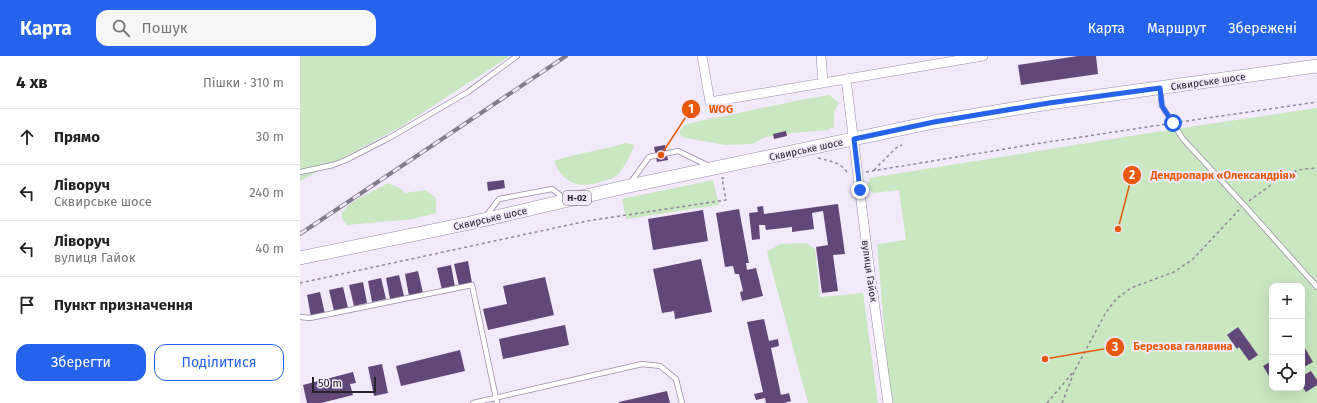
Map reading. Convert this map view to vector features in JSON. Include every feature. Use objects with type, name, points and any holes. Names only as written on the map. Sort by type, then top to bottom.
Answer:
[{"type":"main road","name":"Сквирське шосе","points":[[300,258],[483,220],[629,186],[957,118],[1049,103],[1317,66]]},
{"type":"street","points":[[702,56],[710,102],[846,79],[951,59],[983,56]]},
{"type":"street","points":[[821,56],[823,83]]},
{"type":"street","name":"вулиця Гайок","points":[[846,79],[888,403]]},
{"type":"lane","points":[[300,172],[333,165],[390,138],[468,92],[517,56]]},
{"type":"lane","points":[[1160,88],[1162,106],[1190,149],[1244,204],[1317,287]]},
{"type":"lane","points":[[629,186],[649,157],[678,151],[714,169]]},
{"type":"lane","points":[[300,317],[310,318],[472,285],[497,403]]},
{"type":"lane","points":[[473,403],[642,364],[660,366],[676,379],[682,403]]},
{"type":"path","points":[[902,145],[873,171],[1035,144],[1317,102]]},
{"type":"path","points":[[815,157],[838,164],[846,170],[849,176]]},
{"type":"path","points":[[1062,403],[1075,370],[1105,314],[1116,299],[1130,288],[1174,272],[1193,259],[1244,204],[1287,173],[1317,168]]},
{"type":"path","points":[[300,283],[587,221],[726,200],[722,178],[730,177]]},
{"type":"path","points":[[1047,403],[1075,370]]},
{"type":"green space","points":[[300,56],[510,56],[402,126],[300,181]]},
{"type":"green space","points":[[829,95],[839,103],[834,112],[834,127],[828,130],[766,137],[752,144],[725,145],[681,137],[679,131],[686,124]]},
{"type":"green space","points":[[1317,108],[1317,403],[893,403],[887,362],[877,244],[906,240],[899,190],[873,193],[867,186],[870,178],[1162,131]]},
{"type":"green space","points":[[626,143],[634,145],[629,157],[617,175],[614,178],[588,185],[580,185],[568,180],[562,175],[554,161],[608,148]]},
{"type":"green space","points":[[713,180],[719,205],[626,219],[622,199]]},
{"type":"green space","points":[[388,183],[400,188],[405,193],[425,190],[436,198],[436,213],[413,219],[347,225],[342,219],[342,212],[352,202]]},
{"type":"green space","points":[[807,243],[815,249],[820,297],[863,293],[878,403],[808,403],[767,252],[780,244]]},
{"type":"building","points":[[1078,56],[1096,56],[1098,74],[1021,85],[1018,65]]},
{"type":"building","points":[[786,131],[787,136],[774,139],[773,134]]},
{"type":"building","points":[[665,145],[668,160],[657,162],[654,147]]},
{"type":"building","points":[[504,180],[505,188],[488,191],[487,182]]},
{"type":"building","points":[[838,204],[845,254],[833,255],[838,291],[822,293],[816,247],[828,245],[823,211],[812,213],[814,229],[792,232],[792,227],[766,230],[765,225],[759,225],[760,239],[752,240],[749,213],[758,212],[757,207],[763,206],[764,214]]},
{"type":"building","points":[[739,209],[749,263],[746,263],[747,270],[756,268],[763,296],[742,301],[740,292],[743,291],[739,274],[735,274],[733,266],[725,267],[716,213]]},
{"type":"building","points":[[703,210],[708,241],[653,250],[648,219]]},
{"type":"building","points":[[701,259],[712,312],[675,319],[674,311],[662,313],[653,269]]},
{"type":"building","points":[[468,261],[472,283],[459,286],[454,264]]},
{"type":"building","points":[[451,265],[455,287],[442,290],[437,268]]},
{"type":"building","points":[[418,271],[423,293],[409,296],[405,274]]},
{"type":"building","points":[[399,275],[404,296],[390,299],[386,278]]},
{"type":"building","points":[[545,277],[554,315],[488,330],[483,309],[507,304],[503,286]]},
{"type":"building","points":[[381,278],[386,299],[372,302],[368,281]]},
{"type":"building","points":[[363,282],[367,303],[354,306],[349,285]]},
{"type":"building","points":[[343,287],[348,308],[334,311],[329,290]]},
{"type":"building","points":[[320,292],[325,314],[311,317],[307,295]]},
{"type":"building","points":[[764,319],[769,341],[778,339],[779,346],[771,348],[781,395],[789,393],[791,401],[784,403],[766,403],[765,398],[756,400],[754,394],[763,392],[747,322]]},
{"type":"building","points":[[565,325],[569,345],[503,359],[499,339]]},
{"type":"building","points":[[1238,327],[1258,355],[1249,361],[1239,347],[1237,349],[1227,335]]},
{"type":"building","points":[[1305,348],[1313,362],[1305,366]]},
{"type":"building","points":[[460,350],[465,371],[401,386],[396,366]]},
{"type":"building","points":[[1269,363],[1269,376],[1263,366]]},
{"type":"building","points":[[382,364],[388,393],[374,396],[368,367]]},
{"type":"building","points":[[1311,371],[1317,380],[1317,385],[1306,392],[1305,390],[1305,374]]},
{"type":"building","points":[[353,372],[356,383],[350,384],[353,395],[321,403],[307,403],[303,385]]},
{"type":"building","points":[[667,391],[670,403],[619,403],[619,402]]},
{"type":"railway","points":[[300,234],[566,56]]},
{"type":"place","name":"WOG","points":[[661,155]]},
{"type":"place","name":"Дендропарк «Олександрія»","points":[[1118,229]]},
{"type":"place","name":"Березова галявина","points":[[1045,359]]},
{"type":"route","points":[[860,190],[854,139],[934,122],[1049,103],[1160,88],[1162,106],[1173,123]]}]
